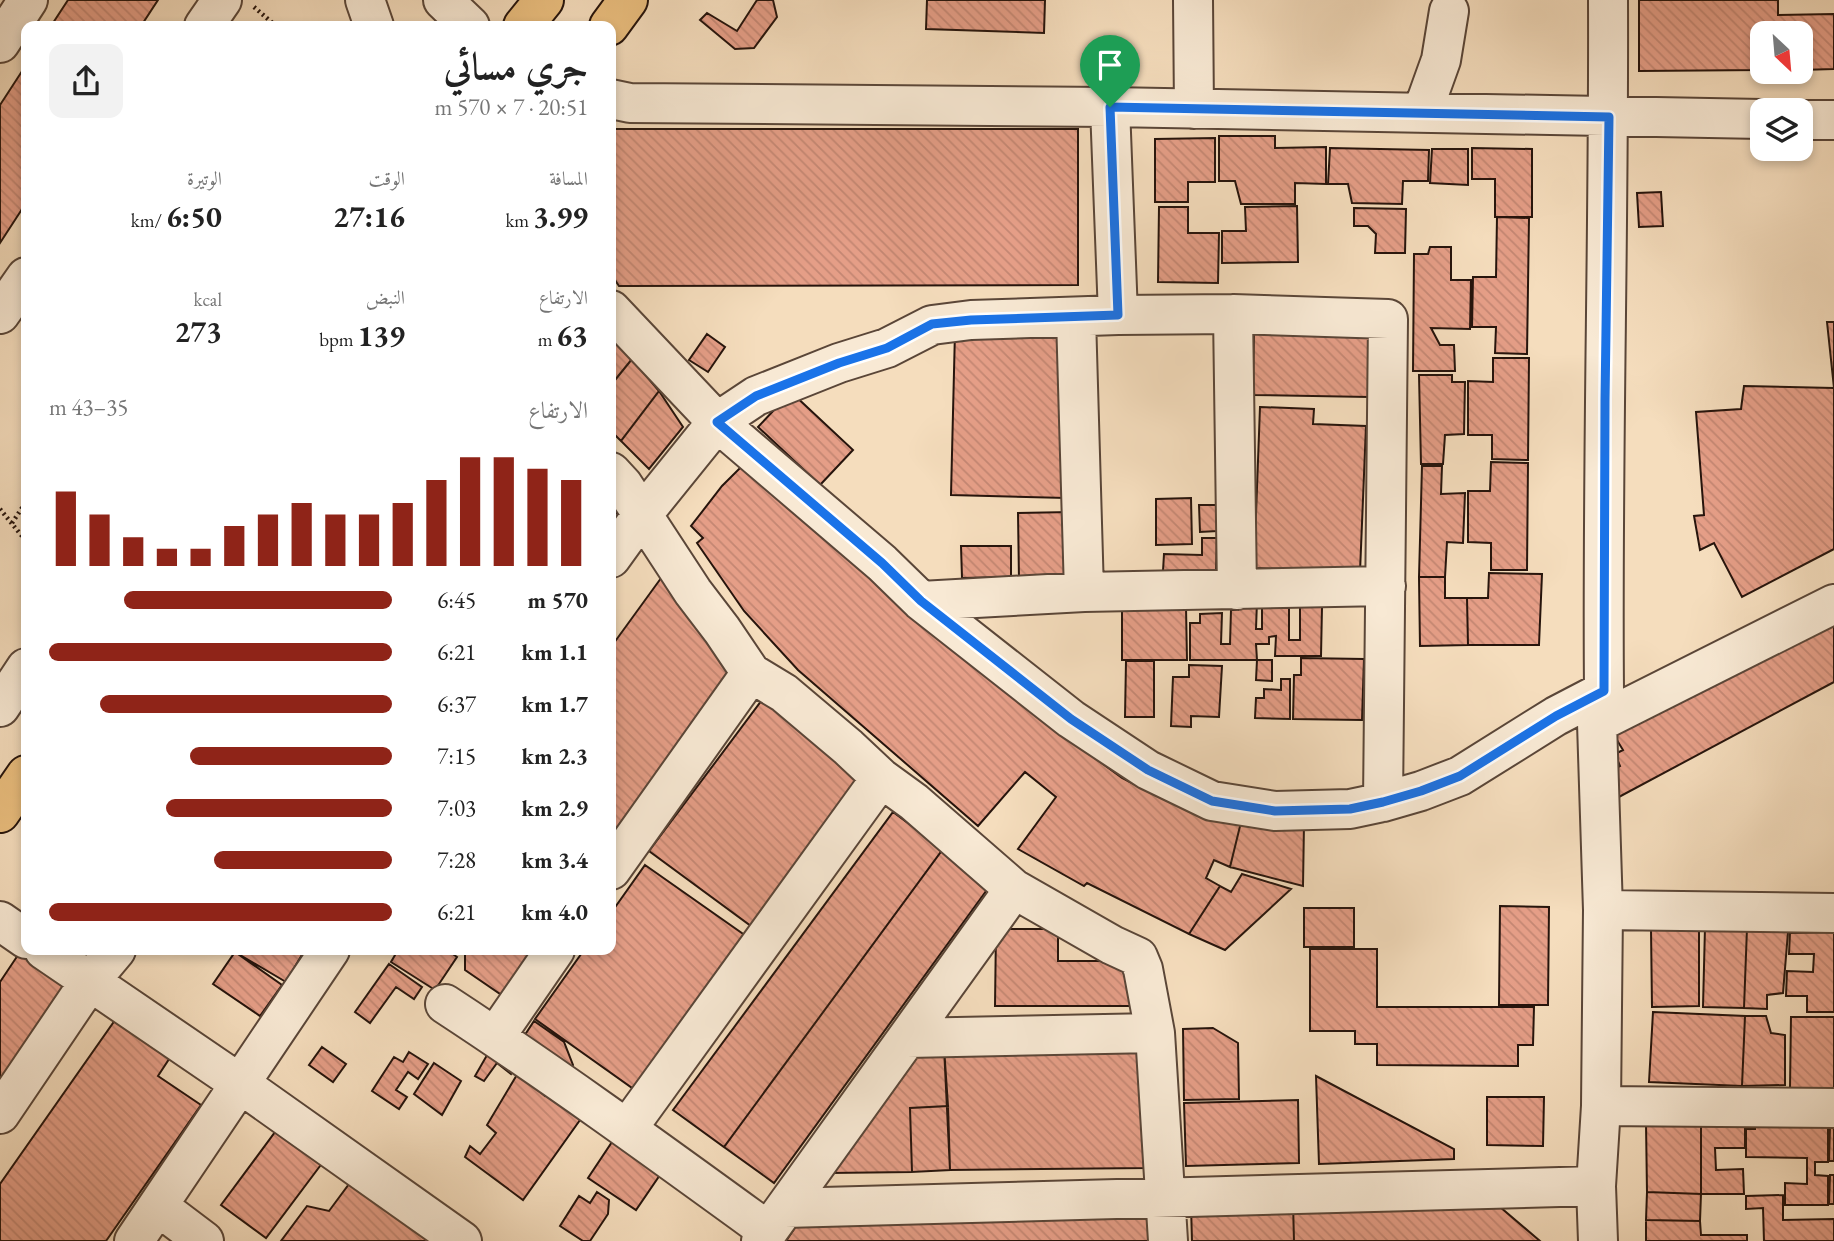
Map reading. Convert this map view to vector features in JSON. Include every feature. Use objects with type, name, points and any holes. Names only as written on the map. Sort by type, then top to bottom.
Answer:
[{"type":"main road","points":[[527,21],[544,0]]},
{"type":"main road","points":[[613,21],[628,0]]},
{"type":"main road","points":[[0,813],[21,782]]},
{"type":"street","points":[[0,43],[28,0]]},
{"type":"street","points":[[207,21],[222,0]]},
{"type":"street","points":[[365,0],[372,21]]},
{"type":"street","points":[[1193,0],[1194,109]]},
{"type":"street","points":[[1598,1241],[1596,1186],[1601,1106],[1603,911],[1600,707],[1609,117],[1608,0]]},
{"type":"street","points":[[1422,113],[1441,60],[1449,12]]},
{"type":"street","points":[[616,100],[630,103],[1110,107],[1750,119]]},
{"type":"street","points":[[1110,107],[1118,315]]},
{"type":"street","points":[[1813,120],[1834,120]]},
{"type":"street","points":[[0,314],[21,284]]},
{"type":"street","points":[[1233,314],[1237,590]]},
{"type":"street","points":[[616,551],[717,422],[756,396],[839,363],[887,348],[932,324],[971,320],[1118,315],[1233,314],[1388,319],[1383,802]]},
{"type":"street","points":[[616,315],[717,422],[882,563],[921,601],[1071,719],[1148,770],[1212,801],[1275,811],[1350,809],[1421,791],[1460,776],[1556,716],[1600,707],[1834,604]]},
{"type":"street","points":[[1076,317],[1084,592]]},
{"type":"street","points":[[616,477],[751,673],[784,693],[1014,889],[1138,957],[1143,969],[1155,1033],[1168,1241]]},
{"type":"street","points":[[921,601],[1084,592],[1385,586]]},
{"type":"street","points":[[616,863],[751,673]]},
{"type":"street","points":[[0,707],[21,676]]},
{"type":"street","points":[[627,1129],[881,778]]},
{"type":"street","points":[[771,1227],[1014,889]]},
{"type":"street","points":[[1603,911],[1834,913]]},
{"type":"street","points":[[0,921],[21,936]]},
{"type":"street","points":[[51,955],[239,1083],[462,1241]]},
{"type":"street","points":[[0,1114],[90,981],[112,955]]},
{"type":"street","points":[[134,1241],[327,955]]},
{"type":"street","points":[[495,1037],[552,955]]},
{"type":"street","points":[[445,1004],[771,1227],[1164,1198],[1596,1186]]},
{"type":"street","points":[[907,1038],[1155,1033]]},
{"type":"street","points":[[1601,1106],[1834,1108]]},
{"type":"street","points":[[159,1207],[204,1241]]},
{"type":"path","points":[[246,0],[270,21]]},
{"type":"path","points":[[0,509],[21,535]]},
{"type":"path","points":[[12,523],[21,510]]},
{"type":"building","points":[[68,0],[158,0],[144,21],[54,21]]},
{"type":"building","points":[[757,0],[773,0],[777,17],[754,48],[735,49],[700,20],[707,13],[737,31]]},
{"type":"building","points":[[927,0],[1045,0],[1044,33],[926,29]]},
{"type":"building","points":[[1639,0],[1778,0],[1778,15],[1834,14],[1834,69],[1813,70],[1813,21],[1750,21],[1750,70],[1639,71]]},
{"type":"building","points":[[21,73],[21,211],[0,243],[0,105]]},
{"type":"building","points":[[616,129],[1078,129],[1078,285],[619,286],[616,282]]},
{"type":"building","points":[[1219,136],[1275,136],[1275,148],[1326,147],[1326,184],[1295,183],[1295,204],[1241,204],[1235,181],[1219,181]]},
{"type":"building","points":[[1215,138],[1215,182],[1188,182],[1188,202],[1155,202],[1155,139]]},
{"type":"building","points":[[1330,148],[1429,150],[1428,181],[1403,181],[1402,204],[1352,203],[1348,184],[1328,184]]},
{"type":"building","points":[[1472,148],[1532,149],[1532,217],[1495,217],[1495,179],[1472,179]]},
{"type":"building","points":[[1432,149],[1468,149],[1468,185],[1430,183]]},
{"type":"building","points":[[1661,192],[1663,226],[1639,227],[1637,193]]},
{"type":"building","points":[[1297,206],[1298,262],[1222,263],[1222,231],[1246,231],[1245,207]]},
{"type":"building","points":[[1159,207],[1188,207],[1188,233],[1219,233],[1218,283],[1158,282]]},
{"type":"building","points":[[1354,208],[1406,209],[1405,253],[1375,253],[1376,234],[1368,226],[1354,226]]},
{"type":"building","points":[[1497,217],[1529,218],[1527,354],[1495,353],[1496,327],[1472,327],[1473,277],[1496,277]]},
{"type":"building","points":[[1430,247],[1451,247],[1451,280],[1471,280],[1470,329],[1431,328],[1440,345],[1454,345],[1455,371],[1413,371],[1414,254],[1428,254]]},
{"type":"building","points":[[1827,322],[1834,322],[1834,388]]},
{"type":"building","points":[[1254,325],[1370,326],[1369,397],[1253,395]]},
{"type":"building","points":[[955,331],[1070,333],[1066,498],[951,495]]},
{"type":"building","points":[[707,334],[725,347],[708,372],[689,360]]},
{"type":"building","points":[[616,339],[632,359],[616,379]]},
{"type":"building","points":[[1493,358],[1529,358],[1528,460],[1492,459],[1492,435],[1468,435],[1468,381],[1493,382]]},
{"type":"building","points":[[632,359],[659,391],[621,441],[616,436],[616,379]]},
{"type":"building","points":[[1419,375],[1452,375],[1452,382],[1465,382],[1464,434],[1445,435],[1443,464],[1421,464]]},
{"type":"building","points":[[1744,386],[1834,388],[1834,549],[1742,597],[1714,543],[1700,550],[1694,516],[1704,515],[1696,412],[1741,409]]},
{"type":"building","points":[[659,391],[683,427],[649,469],[621,441]]},
{"type":"building","points":[[791,392],[853,450],[820,485],[758,427]]},
{"type":"building","points":[[1260,407],[1314,409],[1313,424],[1366,426],[1360,572],[1254,568]]},
{"type":"building","points":[[1491,462],[1528,463],[1527,570],[1491,570],[1491,543],[1468,542],[1468,491],[1490,491]]},
{"type":"building","points":[[745,463],[1057,730],[1122,778],[1157,796],[1207,813],[1242,818],[1230,867],[1214,860],[1206,878],[1220,886],[1189,934],[1087,883],[1084,886],[1018,849],[1056,797],[1025,772],[978,826],[798,670],[744,611],[697,543],[703,538],[691,526],[722,486]]},
{"type":"building","points":[[1422,466],[1442,466],[1441,494],[1465,493],[1463,543],[1447,542],[1445,577],[1419,577]]},
{"type":"building","points":[[1191,498],[1192,544],[1156,545],[1156,499]]},
{"type":"building","points":[[616,501],[622,506],[616,514]]},
{"type":"building","points":[[1199,505],[1217,505],[1217,531],[1200,532]]},
{"type":"building","points":[[1070,512],[1071,579],[1019,580],[1018,513]]},
{"type":"building","points":[[1202,538],[1217,538],[1216,573],[1163,571],[1164,554],[1202,555]]},
{"type":"building","points":[[961,546],[1011,546],[1011,577],[962,578]]},
{"type":"building","points":[[1489,573],[1542,574],[1539,645],[1468,645],[1467,598],[1488,598]]},
{"type":"building","points":[[664,574],[741,665],[616,839],[616,640]]},
{"type":"building","points":[[1419,577],[1445,577],[1445,598],[1467,598],[1468,645],[1420,646]]},
{"type":"building","points":[[1238,601],[1257,601],[1256,629],[1262,629],[1262,608],[1289,608],[1289,640],[1300,640],[1300,607],[1322,607],[1321,656],[1275,656],[1276,636],[1269,637],[1269,644],[1256,644],[1257,660],[1190,660],[1190,623],[1200,623],[1200,614],[1222,613],[1221,644],[1230,644],[1231,610],[1238,610]]},
{"type":"building","points":[[1186,607],[1187,660],[1122,660],[1122,608]]},
{"type":"building","points":[[1834,614],[1834,682],[1617,798],[1607,773],[1620,766],[1615,754],[1623,750],[1612,732]]},
{"type":"building","points":[[1301,658],[1364,659],[1362,720],[1293,719],[1294,675],[1301,675]]},
{"type":"building","points":[[1257,660],[1272,660],[1272,681],[1256,680]]},
{"type":"building","points":[[1126,661],[1154,661],[1154,717],[1125,717]]},
{"type":"building","points":[[1189,665],[1222,666],[1219,717],[1191,716],[1191,727],[1171,726],[1173,677],[1189,677]]},
{"type":"building","points":[[1281,679],[1290,679],[1290,719],[1255,718],[1256,698],[1264,698],[1264,689],[1281,690]]},
{"type":"building","points":[[762,700],[863,775],[751,926],[649,851]]},
{"type":"building","points":[[893,812],[943,849],[724,1147],[673,1110]]},
{"type":"building","points":[[1242,818],[1304,824],[1303,886],[1230,867]]},
{"type":"building","points":[[943,849],[989,887],[774,1183],[724,1147]]},
{"type":"building","points":[[645,865],[746,936],[635,1090],[535,1019],[580,955],[616,955],[616,906]]},
{"type":"building","points":[[1242,874],[1291,889],[1225,950],[1189,934],[1220,886],[1231,892]]},
{"type":"building","points":[[1500,906],[1549,907],[1548,1005],[1499,1005]]},
{"type":"building","points":[[1304,908],[1354,908],[1354,947],[1304,947]]},
{"type":"building","points":[[1705,927],[1747,928],[1744,1008],[1703,1007]]},
{"type":"building","points":[[1699,928],[1699,1006],[1652,1007],[1651,929]]},
{"type":"building","points":[[1747,928],[1788,932],[1783,993],[1767,995],[1767,1009],[1744,1008]]},
{"type":"building","points":[[996,929],[1058,929],[1058,961],[1134,961],[1134,1006],[995,1006]]},
{"type":"building","points":[[1834,932],[1834,1012],[1807,1012],[1807,996],[1786,996],[1787,971],[1813,972],[1814,954],[1789,954],[1790,933]]},
{"type":"building","points":[[1310,949],[1377,949],[1377,1007],[1534,1007],[1533,1045],[1518,1045],[1518,1066],[1377,1065],[1377,1044],[1355,1044],[1355,1031],[1310,1031]]},
{"type":"building","points":[[21,950],[21,955],[31,955],[78,985],[0,1101],[0,982]]},
{"type":"building","points":[[233,955],[239,955],[282,985],[260,1016],[213,984]]},
{"type":"building","points":[[240,955],[302,955],[286,982]]},
{"type":"building","points":[[395,955],[457,957],[435,990],[391,962]]},
{"type":"building","points":[[465,955],[534,955],[506,998],[465,970]]},
{"type":"building","points":[[389,964],[422,987],[414,999],[396,987],[370,1023],[355,1012]]},
{"type":"building","points":[[1653,1012],[1745,1016],[1742,1086],[1649,1082]]},
{"type":"building","points":[[120,1013],[175,1050],[158,1076],[201,1105],[106,1241],[0,1241],[0,1184]]},
{"type":"building","points":[[1745,1016],[1766,1016],[1771,1033],[1785,1035],[1785,1085],[1742,1086]]},
{"type":"building","points":[[1791,1017],[1834,1017],[1834,1088],[1790,1088]]},
{"type":"building","points":[[534,1021],[564,1042],[573,1065],[564,1074],[519,1044]]},
{"type":"building","points":[[1213,1028],[1238,1043],[1239,1099],[1184,1100],[1183,1029]]},
{"type":"building","points":[[494,1043],[518,1061],[511,1074],[497,1063],[484,1081],[475,1076]]},
{"type":"building","points":[[1141,1045],[1148,1168],[950,1170],[944,1047]]},
{"type":"building","points":[[322,1047],[346,1064],[333,1082],[309,1065]]},
{"type":"building","points":[[944,1047],[948,1106],[910,1108],[912,1172],[830,1173],[917,1048]]},
{"type":"building","points":[[409,1052],[428,1064],[418,1079],[408,1072],[396,1090],[407,1097],[399,1109],[372,1091],[394,1057],[403,1062]]},
{"type":"building","points":[[434,1063],[461,1081],[442,1115],[414,1094]]},
{"type":"building","points":[[518,1073],[545,1096],[554,1089],[585,1113],[523,1200],[465,1157],[470,1146],[480,1154],[496,1133],[487,1125]]},
{"type":"building","points":[[1316,1076],[1454,1149],[1454,1159],[1319,1164]]},
{"type":"building","points":[[1487,1097],[1544,1097],[1543,1146],[1487,1145]]},
{"type":"building","points":[[1298,1100],[1299,1163],[1186,1166],[1184,1103]]},
{"type":"building","points":[[948,1106],[950,1170],[912,1172],[910,1108]]},
{"type":"building","points":[[1701,1122],[1745,1122],[1745,1148],[1715,1148],[1716,1170],[1743,1169],[1744,1194],[1701,1194]]},
{"type":"building","points":[[1701,1122],[1701,1194],[1647,1192],[1646,1123]]},
{"type":"building","points":[[281,1124],[326,1158],[266,1238],[221,1205]]},
{"type":"building","points":[[1830,1126],[1834,1126],[1834,1161],[1829,1161]]},
{"type":"building","points":[[1828,1127],[1828,1162],[1815,1162],[1815,1175],[1828,1176],[1828,1205],[1785,1205],[1785,1183],[1807,1184],[1807,1158],[1746,1157],[1746,1129]]},
{"type":"building","points":[[616,1136],[664,1169],[636,1210],[588,1178]]},
{"type":"building","points":[[1830,1175],[1834,1175],[1834,1204],[1829,1204]]},
{"type":"building","points":[[355,1176],[443,1241],[281,1241],[307,1206],[329,1211]]},
{"type":"building","points":[[597,1192],[609,1200],[608,1214],[590,1241],[583,1241],[560,1226],[579,1196],[590,1203]]},
{"type":"building","points":[[1647,1192],[1701,1194],[1700,1221],[1646,1220]]},
{"type":"building","points":[[1783,1195],[1783,1220],[1834,1219],[1834,1241],[1764,1241],[1763,1208],[1746,1209],[1746,1196]]},
{"type":"building","points":[[1493,1201],[1540,1241],[1294,1241],[1293,1203]]},
{"type":"building","points":[[1293,1203],[1294,1241],[1192,1241],[1191,1206]]},
{"type":"building","points":[[1154,1207],[1155,1241],[786,1241],[804,1214]]},
{"type":"building","points":[[1646,1220],[1700,1221],[1701,1235],[1747,1235],[1747,1241],[1646,1241]]},
{"type":"route","points":[[1110,107],[1609,117],[1604,691],[1556,716],[1460,776],[1383,802],[1350,809],[1275,811],[1212,801],[1148,770],[1071,719],[921,601],[882,563],[717,422],[756,396],[839,363],[887,348],[932,324],[971,320],[1118,315],[1110,107]]}]
